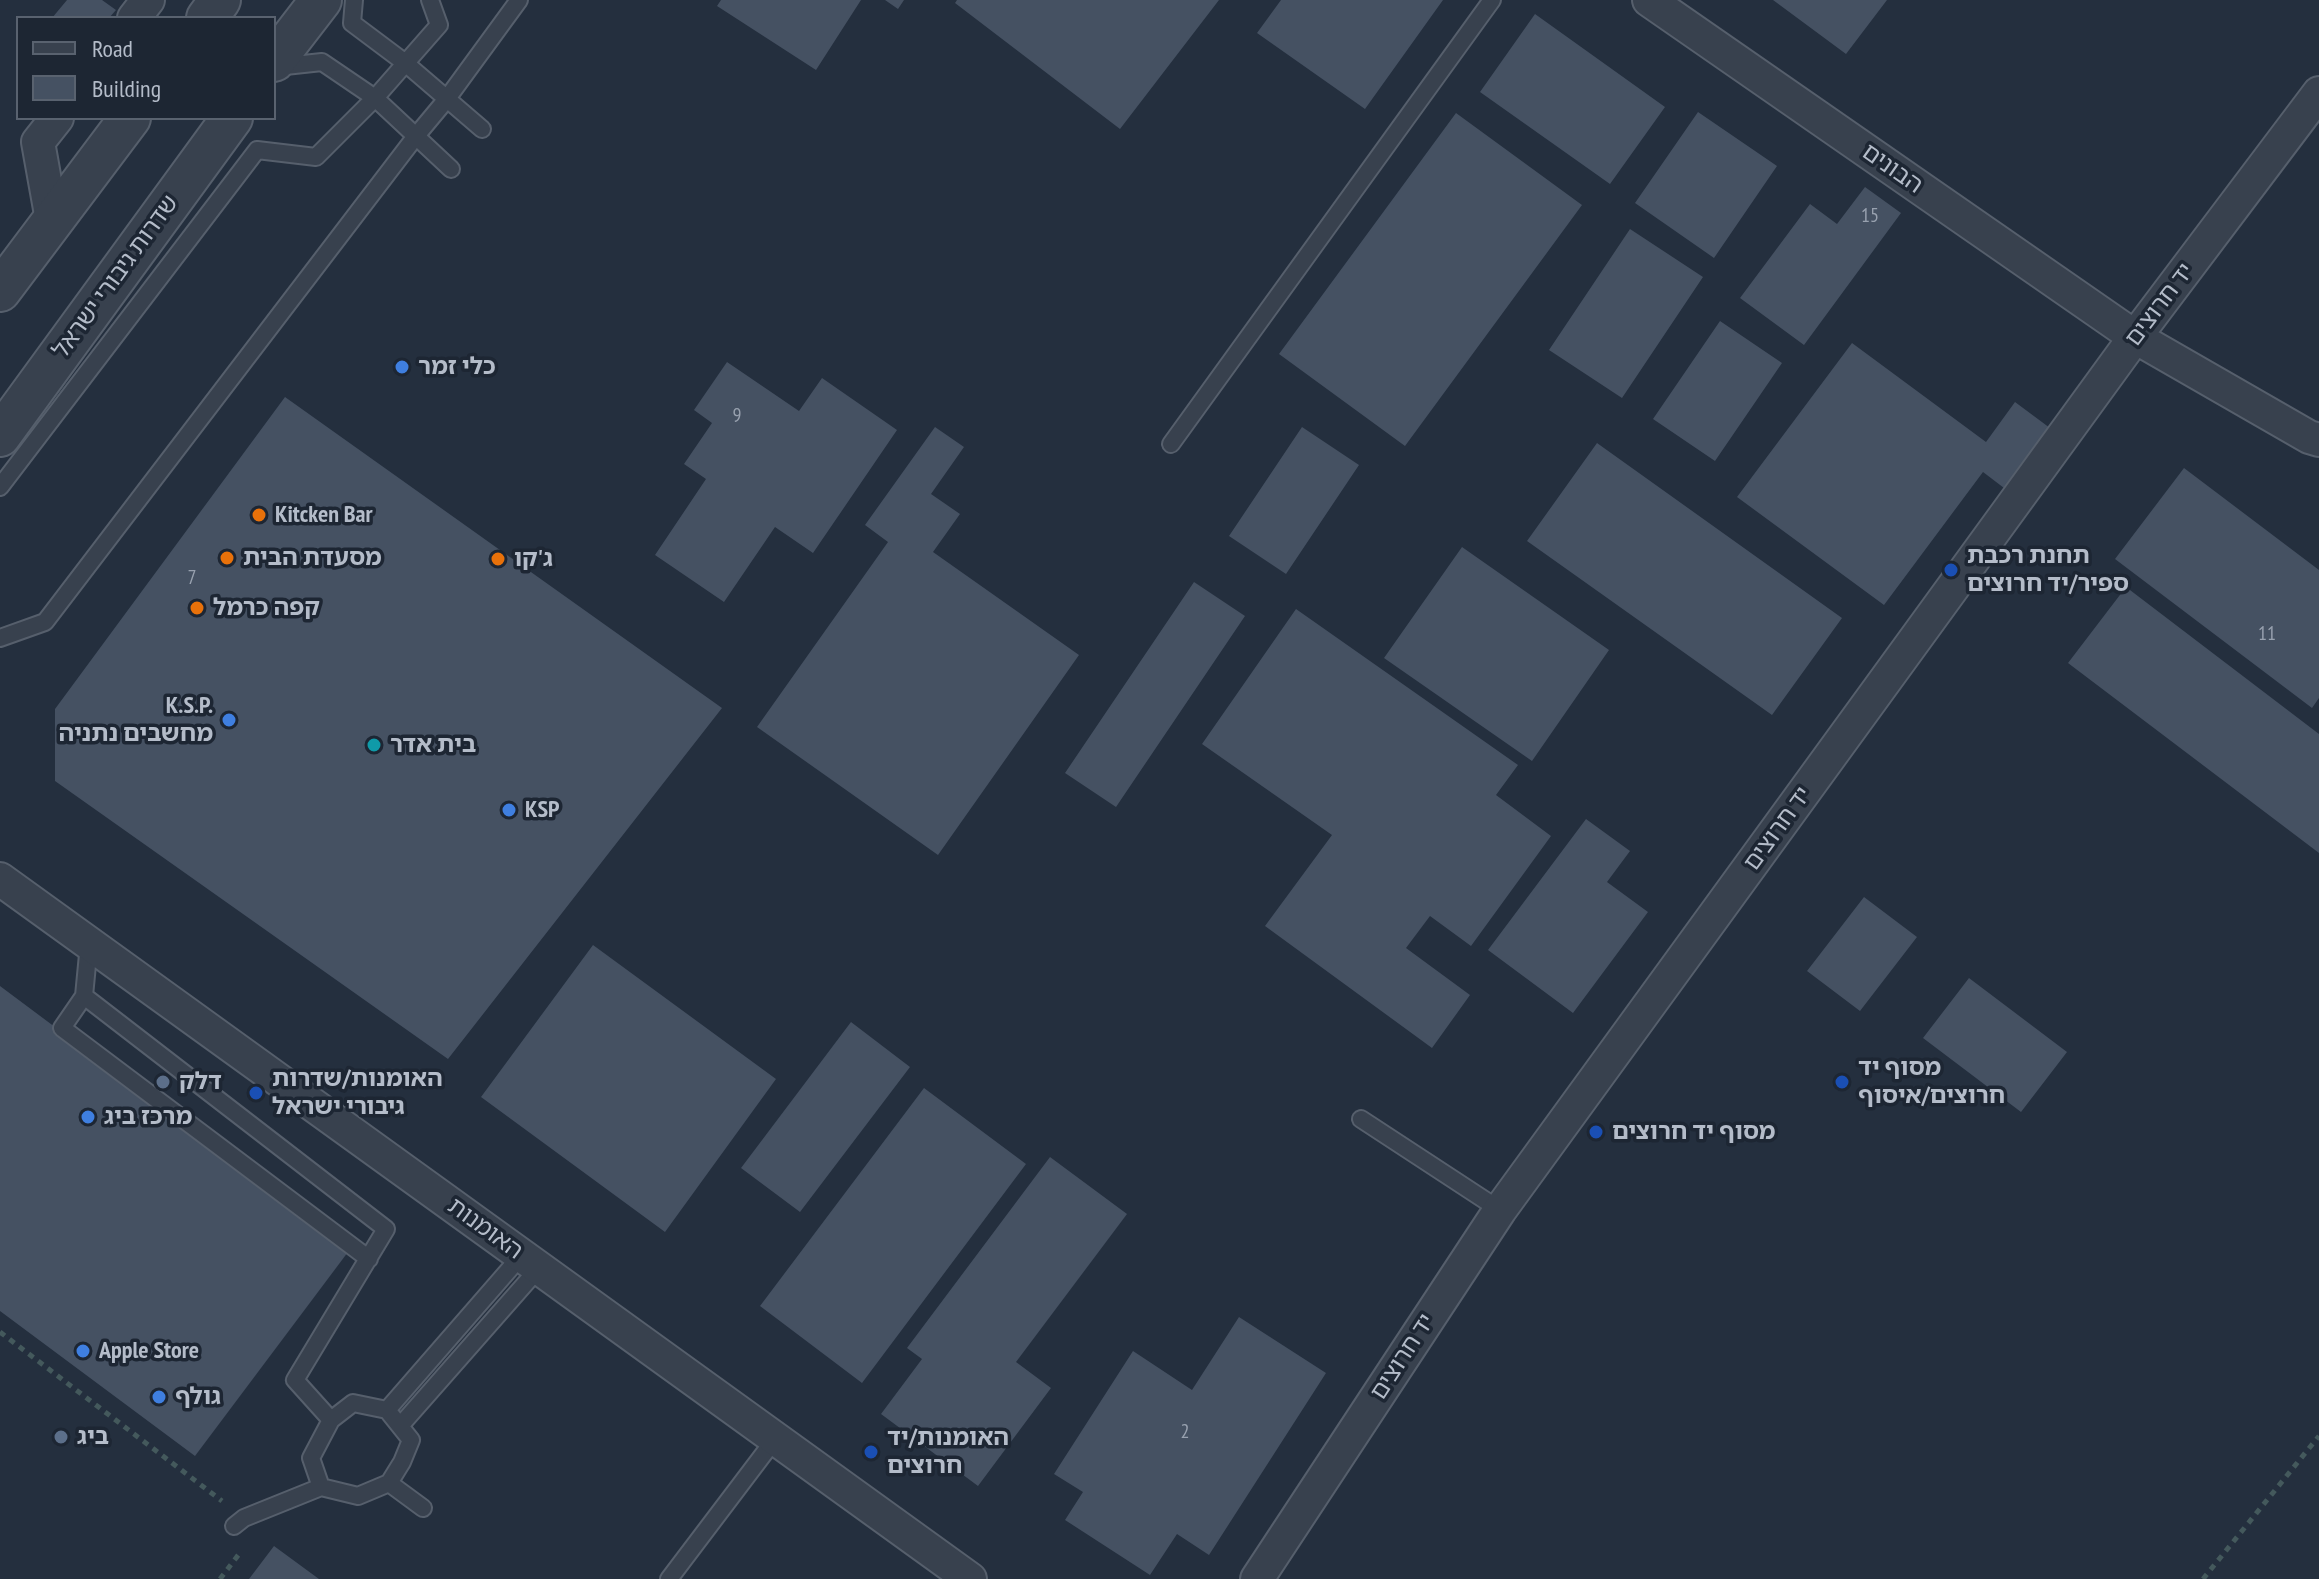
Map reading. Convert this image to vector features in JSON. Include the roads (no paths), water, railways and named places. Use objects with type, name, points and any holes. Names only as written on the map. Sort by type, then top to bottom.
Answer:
[{"type":"street","points":[[136,16],[148,0]]},
{"type":"street","points":[[276,61],[321,0]]},
{"type":"street","name":"הבונים","points":[[1649,0],[2135,337],[2319,440]]},
{"type":"street","name":"יד חרוצים","points":[[1257,1579],[1500,1210],[2135,337],[2319,93]]},
{"type":"street","points":[[52,220],[38,142],[55,120]]},
{"type":"street","points":[[0,291],[128,120]]},
{"type":"street","name":"שדרות גיבורי ישראל","points":[[0,436],[231,120]]},
{"type":"street","name":"האומנות","points":[[0,879],[970,1579]]},
{"type":"lane","points":[[354,0],[352,23],[404,62],[482,129]]},
{"type":"lane","points":[[0,487],[257,150],[316,157],[375,98],[439,25],[430,0]]},
{"type":"lane","points":[[0,638],[45,622],[446,100],[519,0]]},
{"type":"lane","points":[[1171,444],[1492,0]]},
{"type":"lane","points":[[276,64],[322,62],[375,98],[451,169]]},
{"type":"lane","points":[[89,944],[84,996],[62,1028],[369,1259]]},
{"type":"lane","points":[[84,996],[386,1229],[295,1380],[331,1420]]},
{"type":"lane","points":[[1361,1119],[1500,1210]]},
{"type":"lane","points":[[387,1410],[530,1262]]},
{"type":"lane","points":[[400,1426],[530,1262]]},
{"type":"lane","points":[[239,1522],[321,1487],[358,1496],[389,1483],[411,1440],[387,1410],[353,1403],[331,1420],[311,1458],[321,1487]]},
{"type":"lane","points":[[669,1579],[775,1439]]},
{"type":"lane","points":[[389,1483],[423,1508]]},
{"type":"place","name":"כלי זמר","points":[[402,367]]},
{"type":"place","name":"Kitcken Bar","points":[[259,515]]},
{"type":"place","name":"מסעדת הבית","points":[[227,558]]},
{"type":"place","name":"ג'קו","points":[[498,559]]},
{"type":"place","name":"תחנת רכבת ספיר/יד חרוצים","points":[[1951,570]]},
{"type":"place","name":"קפה כרמל","points":[[197,608]]},
{"type":"place","name":"K.S.P. מחשבים נתניה","points":[[229,720]]},
{"type":"place","name":"בית אדר","points":[[374,745]]},
{"type":"place","name":"KSP","points":[[509,810]]},
{"type":"place","name":"דלק","points":[[163,1082]]},
{"type":"place","name":"מסוף יד חרוצים/איסוף","points":[[1842,1082]]},
{"type":"place","name":"האומנות/שדרות גיבורי ישראל","points":[[256,1093]]},
{"type":"place","name":"מרכז ביג","points":[[88,1117]]},
{"type":"place","name":"מסוף יד חרוצים","points":[[1596,1132]]},
{"type":"place","name":"Apple Store","points":[[83,1351]]},
{"type":"place","name":"גולף","points":[[159,1397]]},
{"type":"place","name":"ביג","points":[[61,1437]]},
{"type":"place","name":"האומנות/יד חרוצים","points":[[871,1452]]}]
